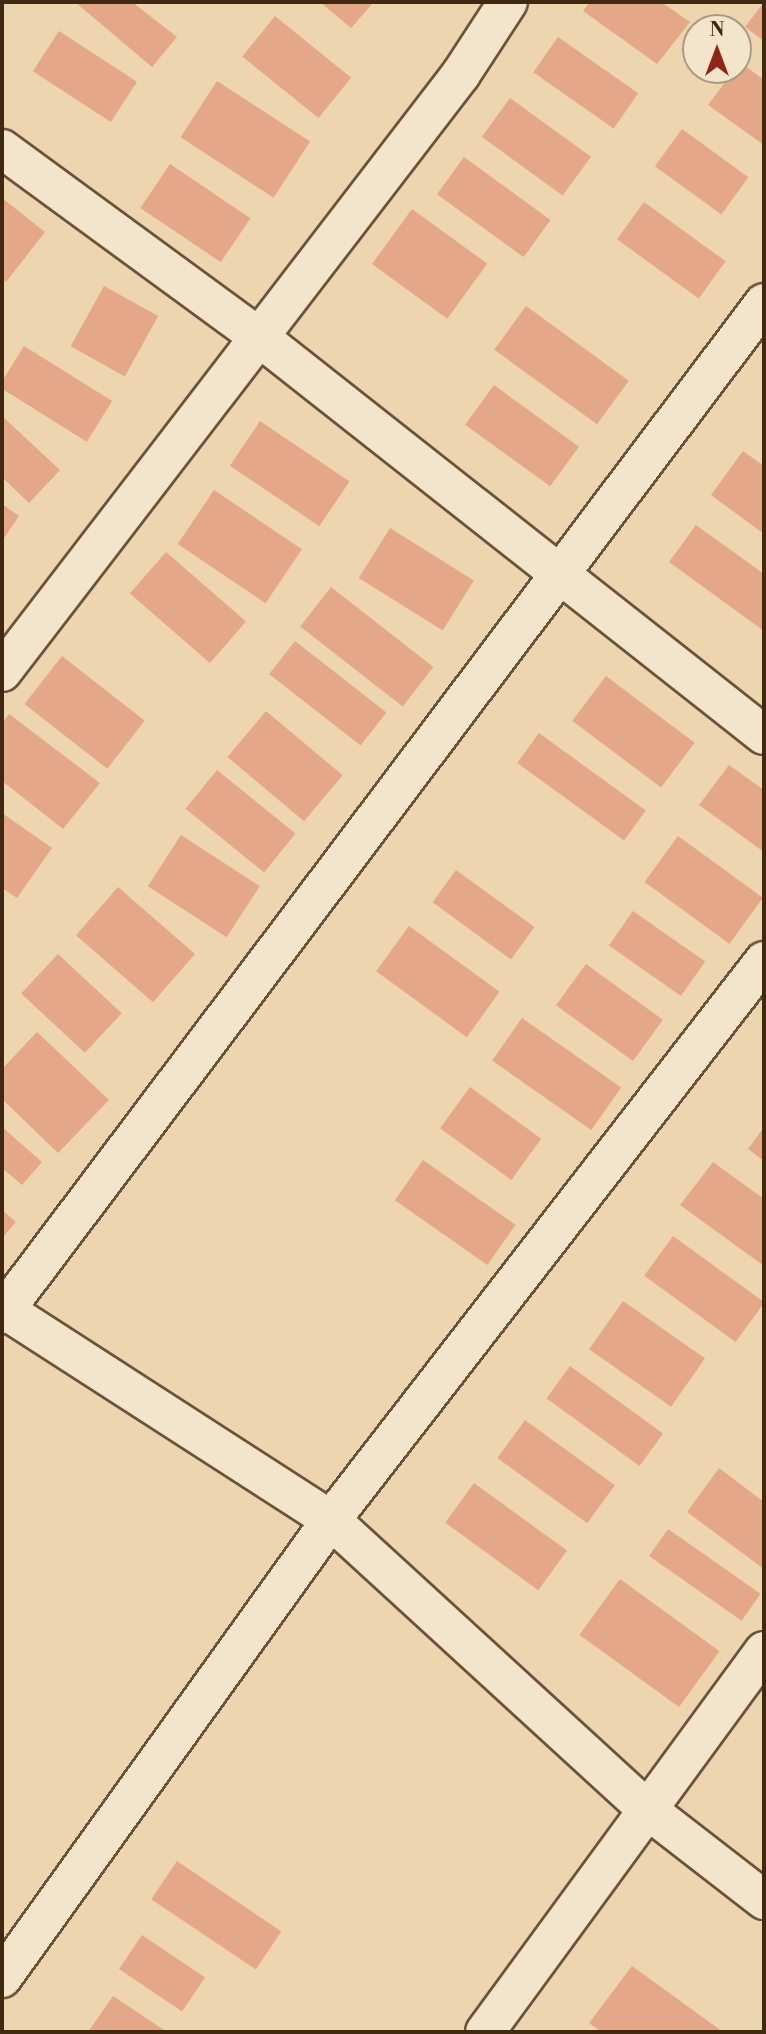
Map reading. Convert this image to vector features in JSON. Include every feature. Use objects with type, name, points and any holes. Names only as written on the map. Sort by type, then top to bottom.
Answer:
[{"type":"street","points":[[2,672],[461,74],[508,2]]},
{"type":"street","points":[[2,149],[259,337],[764,735]]},
{"type":"street","points":[[764,303],[3,1311],[331,1520],[648,1810],[764,1900]]},
{"type":"street","points":[[2,1978],[331,1520],[764,961]]},
{"type":"street","points":[[485,2032],[764,1651]]},
{"type":"building","points":[[75,2],[132,2],[177,37],[152,67]]},
{"type":"building","points":[[320,2],[374,2],[351,28]]},
{"type":"building","points":[[590,2],[661,2],[682,16],[682,32],[657,64],[583,11]]},
{"type":"building","points":[[764,2],[764,41],[752,32],[752,18]]},
{"type":"building","points":[[275,16],[351,78],[318,118],[242,56]]},
{"type":"building","points":[[59,31],[137,82],[111,122],[33,71]]},
{"type":"building","points":[[558,37],[638,93],[614,128],[533,72]]},
{"type":"building","points":[[752,71],[764,80],[764,145],[708,105],[724,84],[752,84]]},
{"type":"building","points":[[217,81],[310,141],[274,198],[181,137]]},
{"type":"building","points":[[510,98],[591,157],[563,196],[482,137]]},
{"type":"building","points":[[682,129],[748,177],[721,214],[655,166]]},
{"type":"building","points":[[464,157],[551,220],[524,257],[437,194]]},
{"type":"building","points":[[170,164],[250,218],[221,262],[140,208]]},
{"type":"building","points":[[2,198],[45,232],[6,282],[2,278]]},
{"type":"building","points":[[644,202],[726,261],[699,299],[617,239]]},
{"type":"building","points":[[412,209],[487,264],[447,319],[372,264]]},
{"type":"building","points":[[104,286],[158,316],[125,376],[71,346]]},
{"type":"building","points":[[526,306],[629,381],[597,424],[494,350]]},
{"type":"building","points":[[24,346],[112,401],[87,442],[2,389],[2,381]]},
{"type":"building","points":[[494,385],[579,447],[550,486],[465,425]]},
{"type":"building","points":[[2,416],[60,470],[29,503],[2,477]]},
{"type":"building","points":[[260,421],[350,481],[319,526],[230,466]]},
{"type":"building","points":[[743,451],[764,466],[764,534],[711,495]]},
{"type":"building","points":[[214,490],[302,549],[266,603],[178,544]]},
{"type":"building","points":[[2,504],[19,516],[2,541]]},
{"type":"building","points":[[696,525],[764,574],[764,631],[669,562]]},
{"type":"building","points":[[390,528],[474,580],[443,630],[359,578]]},
{"type":"building","points":[[166,552],[246,622],[210,663],[130,594]]},
{"type":"building","points":[[331,587],[433,667],[403,706],[300,626]]},
{"type":"building","points":[[295,641],[386,712],[361,746],[269,674]]},
{"type":"building","points":[[62,656],[145,721],[107,769],[24,704]]},
{"type":"building","points":[[606,676],[695,743],[661,788],[572,721]]},
{"type":"building","points":[[266,711],[343,775],[304,821],[227,757]]},
{"type":"building","points":[[9,714],[100,783],[63,829],[2,781],[2,723]]},
{"type":"building","points":[[539,733],[646,811],[624,841],[517,763]]},
{"type":"building","points":[[729,765],[764,790],[764,852],[699,805]]},
{"type":"building","points":[[217,770],[295,834],[264,872],[186,809]]},
{"type":"building","points":[[2,813],[52,848],[17,898],[2,888]]},
{"type":"building","points":[[181,835],[260,886],[227,937],[148,886]]},
{"type":"building","points":[[678,836],[763,898],[729,944],[644,882]]},
{"type":"building","points":[[456,870],[534,927],[511,959],[432,902]]},
{"type":"building","points":[[118,887],[195,954],[153,1002],[76,935]]},
{"type":"building","points":[[633,911],[705,961],[681,996],[609,945]]},
{"type":"building","points":[[409,926],[500,992],[467,1037],[376,971]]},
{"type":"building","points":[[58,954],[122,1013],[85,1053],[21,993]]},
{"type":"building","points":[[586,964],[663,1020],[633,1061],[556,1005]]},
{"type":"building","points":[[522,1018],[621,1087],[591,1130],[492,1061]]},
{"type":"building","points":[[37,1032],[109,1100],[58,1153],[2,1099],[2,1069]]},
{"type":"building","points":[[470,1087],[541,1139],[511,1180],[440,1128]]},
{"type":"building","points":[[2,1127],[42,1162],[22,1185],[2,1168]]},
{"type":"building","points":[[764,1127],[764,1161],[748,1149]]},
{"type":"building","points":[[423,1160],[516,1225],[487,1265],[395,1200]]},
{"type":"building","points":[[713,1162],[764,1199],[764,1266],[680,1205]]},
{"type":"building","points":[[2,1210],[16,1222],[2,1238]]},
{"type":"building","points":[[673,1236],[764,1302],[736,1342],[644,1276]]},
{"type":"building","points":[[623,1301],[705,1358],[671,1407],[589,1349]]},
{"type":"building","points":[[570,1366],[663,1434],[640,1466],[546,1398]]},
{"type":"building","points":[[525,1420],[615,1485],[587,1523],[497,1458]]},
{"type":"building","points":[[719,1468],[764,1502],[764,1569],[687,1512]]},
{"type":"building","points":[[474,1483],[567,1551],[538,1590],[445,1523]]},
{"type":"building","points":[[668,1529],[761,1594],[742,1621],[649,1556]]},
{"type":"building","points":[[620,1579],[720,1651],[679,1707],[579,1635]]},
{"type":"building","points":[[177,1861],[281,1931],[256,1970],[151,1899]]},
{"type":"building","points":[[142,1935],[205,1977],[182,2011],[119,1969]]},
{"type":"building","points":[[632,1966],[723,2032],[602,2032],[589,2023]]},
{"type":"building","points":[[113,1996],[167,2032],[88,2032]]}]
